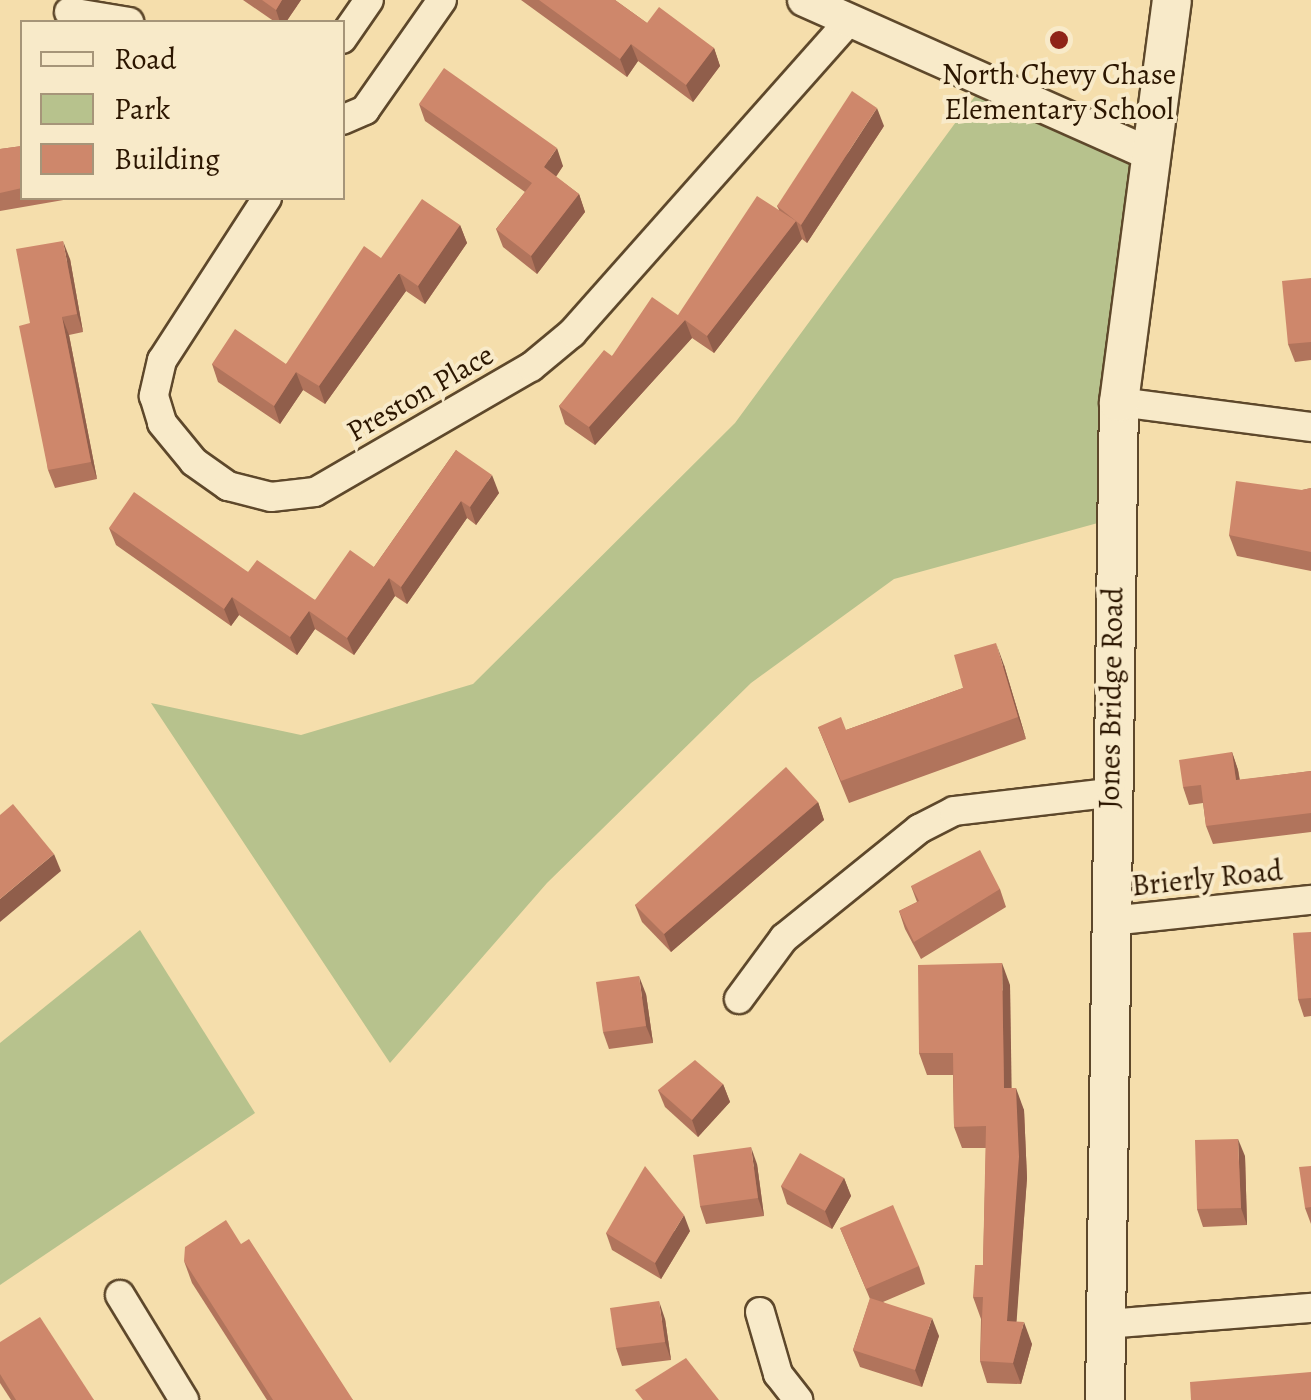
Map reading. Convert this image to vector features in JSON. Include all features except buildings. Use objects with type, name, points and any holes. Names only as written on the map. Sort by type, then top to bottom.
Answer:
[{"type":"main road","name":"Jones Bridge Road","points":[[1105,1400],[1108,793],[1120,402],[1148,153],[1172,0]]},
{"type":"street","points":[[345,35],[368,0]]},
{"type":"street","points":[[345,119],[365,110],[442,0]]},
{"type":"street","points":[[804,0],[1148,153]]},
{"type":"street","points":[[69,12],[117,20]]},
{"type":"street","name":"Preston Place","points":[[267,200],[162,360],[154,396],[162,423],[194,462],[228,486],[271,498],[314,492],[531,367],[572,333],[848,21]]},
{"type":"street","points":[[1120,402],[1311,427]]},
{"type":"street","points":[[739,999],[784,938],[920,829],[954,811],[1108,793]]},
{"type":"street","name":"Brierly Road","points":[[1110,921],[1311,900]]},
{"type":"street","points":[[120,1294],[184,1400]]},
{"type":"street","points":[[1106,1324],[1311,1308]]},
{"type":"street","points":[[760,1312],[778,1374],[798,1400]]},
{"type":"green space","points":[[986,81],[1148,153],[1116,518],[894,579],[751,683],[547,883],[390,1063],[151,703],[301,735],[473,684],[735,423]]},
{"type":"green space","points":[[140,930],[255,1113],[0,1285],[0,1043]]},
{"type":"place","name":"North Chevy Chase Elementary School","points":[[1059,40]]}]
